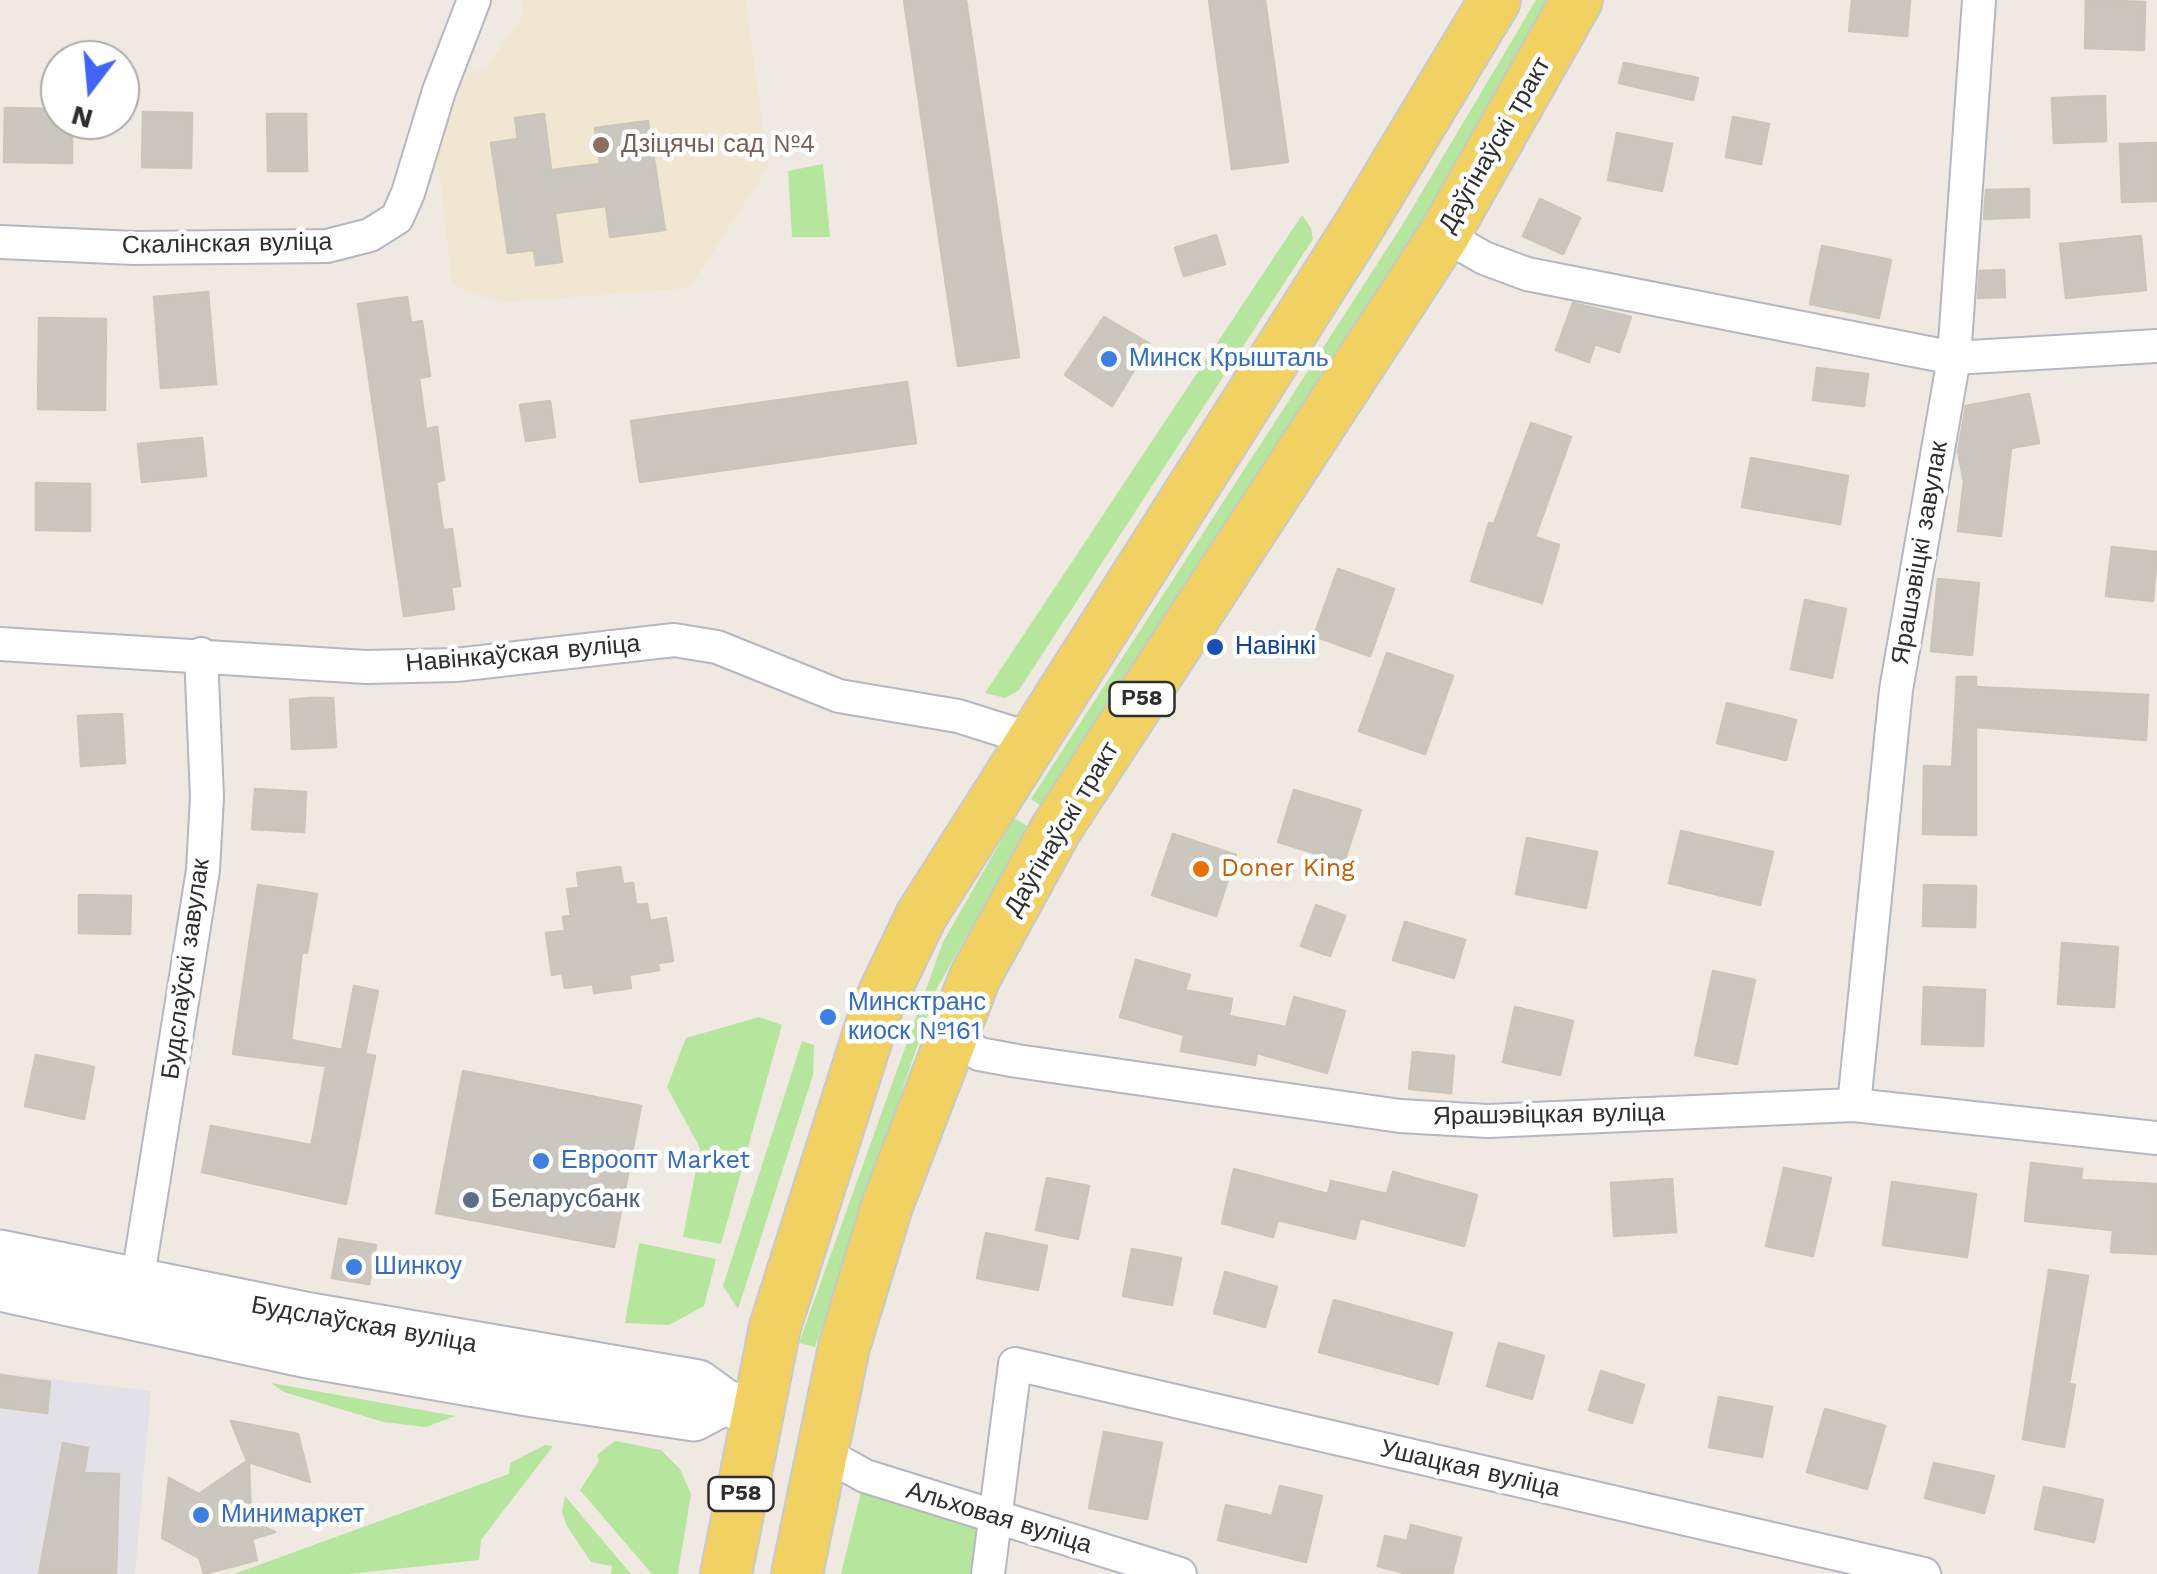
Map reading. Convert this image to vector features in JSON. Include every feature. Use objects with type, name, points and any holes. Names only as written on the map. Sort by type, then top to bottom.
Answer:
[{"type":"main road","name":"Р58","points":[[726,1574],[740,1408],[775,1327],[876,1010],[921,916],[1360,226],[1495,0]]},
{"type":"main road","name":"Даўгінаўскі тракт","points":[[797,1574],[844,1346],[887,1206],[975,977],[1056,829],[1444,235],[1578,0]]},
{"type":"main road","name":"Будслаўская вуліца","points":[[0,1252],[137,1282],[698,1382],[740,1408]]},
{"type":"main road","name":"Будслаўская вуліца","points":[[0,1288],[302,1354],[534,1394],[694,1418],[740,1408]]},
{"type":"main road","points":[[740,1408],[822,1452]]},
{"type":"street","name":"Скалінская вуліца","points":[[0,242],[134,248],[327,246],[370,235],[397,218],[474,0]]},
{"type":"street","name":"Ярашэвіцкі завулак","points":[[1854,1105],[1896,690],[1954,358],[1979,0]]},
{"type":"street","points":[[1444,235],[1484,258],[1527,274],[1954,358],[2157,346]]},
{"type":"street","name":"Навінкаўская вуліца","points":[[0,644],[366,667],[456,665],[674,640],[717,646],[839,696],[958,716],[1030,740]]},
{"type":"street","name":"Будслаўскі завулак","points":[[137,1282],[203,870],[207,797],[201,654]]},
{"type":"street","name":"Ярашэвіцкая вуліца","points":[[951,1034],[979,1054],[1017,1061],[1400,1116],[1488,1122],[1854,1105],[2157,1138]]},
{"type":"street","name":"Ушацкая вуліца","points":[[999,1517],[1016,1364],[1924,1574]]},
{"type":"street","name":"Альховая вуліца","points":[[822,1452],[864,1476],[1180,1574]]},
{"type":"street","points":[[988,1574],[999,1517]]},
{"type":"shaded area","name":"Дзіцячы сад №4","points":[[522,0],[746,0],[768,168],[689,288],[499,303],[452,284],[434,122],[449,77],[487,68],[523,15]]},
{"type":"shaded area","points":[[0,1373],[151,1391],[135,1574],[0,1574]]},
{"type":"green space","points":[[1536,0],[1552,0],[1421,228],[1044,808],[1031,799],[1403,224]]},
{"type":"green space","points":[[823,164],[830,237],[792,237],[788,171]]},
{"type":"green space","points":[[1302,215],[1313,239],[1019,690],[1005,698],[985,693]]},
{"type":"green space","points":[[1014,818],[1029,827],[937,988],[815,1347],[799,1343],[943,942]]},
{"type":"green space","points":[[759,1017],[782,1025],[721,1244],[683,1237],[700,1148],[667,1087],[686,1038]]},
{"type":"green space","points":[[802,1041],[814,1045],[813,1075],[738,1309],[723,1286]]},
{"type":"green space","points":[[639,1243],[716,1259],[704,1306],[669,1325],[625,1323]]},
{"type":"green space","points":[[271,1383],[455,1416],[426,1427],[383,1422],[284,1392]]},
{"type":"green space","points":[[615,1441],[661,1450],[680,1469],[691,1494],[678,1574],[652,1574],[580,1490],[599,1461],[597,1455]]},
{"type":"green space","points":[[545,1445],[553,1446],[481,1540],[479,1560],[348,1574],[234,1574],[509,1474],[510,1463]]},
{"type":"green space","points":[[865,1476],[999,1517],[988,1574],[841,1574]]},
{"type":"green space","points":[[565,1496],[631,1574],[611,1574],[612,1566],[591,1562],[567,1526],[562,1512]]},
{"type":"building","points":[[904,0],[966,0],[1019,357],[958,366]]},
{"type":"building","points":[[1209,0],[1265,0],[1288,162],[1232,169]]},
{"type":"building","points":[[1852,0],[1910,0],[1907,36],[1849,31]]},
{"type":"building","points":[[2086,0],[2145,2],[2144,50],[2085,48]]},
{"type":"building","points":[[1624,63],[1698,78],[1693,100],[1619,83]]},
{"type":"building","points":[[2105,96],[2106,141],[2054,143],[2052,98]]},
{"type":"building","points":[[5,108],[40,109],[40,140],[72,140],[72,163],[4,162]]},
{"type":"building","points":[[143,112],[192,113],[191,168],[142,167]]},
{"type":"building","points":[[267,114],[306,114],[307,171],[268,171]]},
{"type":"building","points":[[544,114],[551,170],[600,164],[595,128],[648,121],[665,230],[610,237],[606,206],[555,213],[562,262],[536,265],[534,250],[508,253],[491,143],[518,139],[515,118]]},
{"type":"building","points":[[1733,117],[1769,124],[1761,164],[1726,157]]},
{"type":"building","points":[[1617,133],[1672,144],[1662,191],[1608,180]]},
{"type":"building","points":[[2157,143],[2157,201],[2122,202],[2120,144]]},
{"type":"building","points":[[2029,189],[2029,217],[1984,219],[1986,190]]},
{"type":"building","points":[[1540,199],[1580,218],[1563,254],[1523,236]]},
{"type":"building","points":[[1216,235],[1225,264],[1184,276],[1175,248]]},
{"type":"building","points":[[2141,236],[2146,290],[2066,298],[2060,244]]},
{"type":"building","points":[[1822,246],[1891,260],[1879,318],[1810,304]]},
{"type":"building","points":[[2004,270],[2005,297],[1978,298],[1980,271]]},
{"type":"building","points":[[208,292],[216,384],[161,388],[154,297]]},
{"type":"building","points":[[407,297],[411,323],[422,321],[430,376],[419,378],[426,429],[437,427],[444,480],[436,482],[443,530],[452,529],[460,586],[451,587],[454,609],[404,616],[358,304]]},
{"type":"building","points":[[1573,303],[1631,317],[1619,352],[1595,344],[1589,362],[1556,350]]},
{"type":"building","points":[[1104,317],[1150,344],[1112,406],[1065,375]]},
{"type":"building","points":[[39,318],[106,319],[105,410],[38,409]]},
{"type":"building","points":[[1817,368],[1868,374],[1864,406],[1813,400]]},
{"type":"building","points":[[907,382],[916,443],[640,482],[631,421]]},
{"type":"building","points":[[2029,394],[2039,443],[2011,448],[2001,536],[1958,531],[1964,482],[1958,452],[1966,406]]},
{"type":"building","points":[[550,401],[555,437],[526,441],[520,405]]},
{"type":"building","points":[[1531,423],[1571,437],[1535,537],[1559,545],[1542,603],[1471,581],[1489,523],[1494,524]]},
{"type":"building","points":[[202,438],[206,476],[142,482],[138,444]]},
{"type":"building","points":[[1751,458],[1848,476],[1840,524],[1742,507]]},
{"type":"building","points":[[36,483],[90,484],[90,531],[36,530]]},
{"type":"building","points":[[2112,547],[2157,552],[2153,601],[2106,596]]},
{"type":"building","points":[[1338,569],[1394,589],[1370,656],[1314,636]]},
{"type":"building","points":[[1938,579],[1979,583],[1972,655],[1931,651]]},
{"type":"building","points":[[1805,600],[1846,609],[1832,678],[1791,669]]},
{"type":"building","points":[[1387,653],[1453,676],[1425,754],[1359,731]]},
{"type":"building","points":[[1957,677],[1976,677],[1976,687],[2148,695],[2146,740],[1976,727],[1976,835],[1923,834],[1924,766],[1952,767]]},
{"type":"building","points":[[333,698],[336,747],[292,749],[290,700]]},
{"type":"building","points":[[1727,703],[1796,720],[1786,760],[1717,743]]},
{"type":"building","points":[[122,714],[125,763],[81,766],[78,716]]},
{"type":"building","points":[[255,789],[306,792],[304,832],[252,829]]},
{"type":"building","points":[[1294,790],[1361,810],[1344,862],[1278,842]]},
{"type":"building","points":[[1681,831],[1773,852],[1760,905],[1669,883]]},
{"type":"building","points":[[1173,834],[1236,855],[1216,916],[1152,895]]},
{"type":"building","points":[[1527,838],[1597,852],[1586,908],[1516,894]]},
{"type":"building","points":[[620,867],[623,884],[633,883],[636,905],[647,904],[650,921],[666,918],[673,961],[658,963],[659,970],[629,975],[631,988],[594,993],[593,984],[565,988],[562,973],[552,975],[546,933],[565,931],[563,917],[571,916],[567,889],[579,888],[577,873]]},
{"type":"building","points":[[258,885],[317,894],[307,953],[302,952],[291,1040],[342,1050],[354,986],[378,991],[365,1054],[375,1056],[346,1204],[202,1172],[211,1126],[311,1145],[314,1132],[326,1066],[233,1054]]},
{"type":"building","points":[[1924,885],[1976,886],[1975,927],[1923,926]]},
{"type":"building","points":[[79,895],[131,896],[130,934],[79,933]]},
{"type":"building","points":[[1316,905],[1345,916],[1330,956],[1301,946]]},
{"type":"building","points":[[1405,922],[1465,940],[1454,978],[1393,960]]},
{"type":"building","points":[[2062,943],[2118,947],[2114,1007],[2058,1004]]},
{"type":"building","points":[[1136,960],[1190,975],[1185,990],[1232,999],[1229,1016],[1286,1027],[1294,997],[1345,1011],[1327,1073],[1257,1053],[1255,1065],[1181,1051],[1184,1035],[1120,1017]]},
{"type":"building","points":[[1713,971],[1755,980],[1737,1064],[1695,1055]]},
{"type":"building","points":[[1924,987],[1985,990],[1983,1046],[1922,1044]]},
{"type":"building","points":[[1515,1007],[1573,1021],[1560,1075],[1503,1062]]},
{"type":"building","points":[[1413,1052],[1454,1056],[1451,1093],[1409,1089]]},
{"type":"building","points":[[36,1055],[94,1067],[84,1119],[25,1106]]},
{"type":"building","points":[[463,1071],[641,1106],[614,1247],[436,1213]]},
{"type":"building","points":[[2031,1163],[2082,1169],[2081,1180],[2157,1184],[2157,1254],[2111,1252],[2113,1230],[2025,1221]]},
{"type":"building","points":[[1784,1168],[1831,1178],[1813,1256],[1766,1246]]},
{"type":"building","points":[[1234,1169],[1328,1194],[1331,1181],[1387,1194],[1393,1172],[1477,1195],[1464,1246],[1360,1218],[1355,1239],[1278,1220],[1273,1237],[1222,1223]]},
{"type":"building","points":[[1047,1178],[1089,1186],[1078,1239],[1036,1230]]},
{"type":"building","points":[[1672,1179],[1676,1232],[1614,1236],[1611,1183]]},
{"type":"building","points":[[1892,1182],[1976,1194],[1967,1257],[1883,1245]]},
{"type":"building","points":[[986,1233],[1047,1246],[1038,1290],[977,1278]]},
{"type":"building","points":[[339,1239],[376,1245],[369,1284],[332,1278]]},
{"type":"building","points":[[1132,1249],[1181,1258],[1172,1305],[1123,1296]]},
{"type":"building","points":[[2049,1270],[2088,1276],[2069,1384],[2075,1385],[2064,1447],[2023,1439]]},
{"type":"building","points":[[1225,1272],[1277,1287],[1265,1327],[1214,1313]]},
{"type":"building","points":[[1334,1300],[1452,1333],[1438,1384],[1319,1352]]},
{"type":"building","points":[[1499,1343],[1544,1356],[1532,1399],[1487,1386]]},
{"type":"building","points":[[1601,1371],[1644,1385],[1632,1423],[1589,1410]]},
{"type":"building","points":[[0,1375],[50,1382],[47,1413],[0,1407]]},
{"type":"building","points":[[1719,1397],[1772,1407],[1762,1457],[1709,1447]]},
{"type":"building","points":[[1825,1409],[1885,1426],[1867,1489],[1807,1472]]},
{"type":"building","points":[[231,1421],[298,1434],[310,1482],[249,1462],[251,1520],[275,1532],[252,1539],[257,1560],[204,1574],[199,1558],[162,1538],[169,1478],[199,1494],[247,1461]]},
{"type":"building","points":[[1104,1432],[1162,1443],[1147,1519],[1089,1508]]},
{"type":"building","points":[[63,1443],[88,1448],[84,1473],[119,1474],[116,1574],[39,1574]]},
{"type":"building","points":[[1934,1463],[1994,1476],[1984,1513],[1925,1498]]},
{"type":"building","points":[[1280,1486],[1322,1496],[1306,1562],[1218,1540],[1226,1505],[1272,1516]]},
{"type":"building","points":[[2044,1487],[2103,1500],[2094,1542],[2035,1529]]},
{"type":"building","points":[[1411,1525],[1461,1538],[1452,1574],[1408,1574],[1378,1566],[1385,1536],[1407,1541]]},
{"type":"place","name":"Дзіцячы сад №4","points":[[601,145]]},
{"type":"place","name":"Минск Крышталь","points":[[1109,359]]},
{"type":"place","name":"Навінкі","points":[[1215,647]]},
{"type":"place","name":"Doner King","points":[[1201,869]]},
{"type":"place","name":"Минсктранс киоск №161","points":[[828,1017]]},
{"type":"place","name":"Евроопт Market","points":[[541,1161]]},
{"type":"place","name":"Беларусбанк","points":[[471,1200]]},
{"type":"place","name":"Шинкоу","points":[[354,1267]]},
{"type":"place","name":"Минимаркет","points":[[201,1515]]}]
